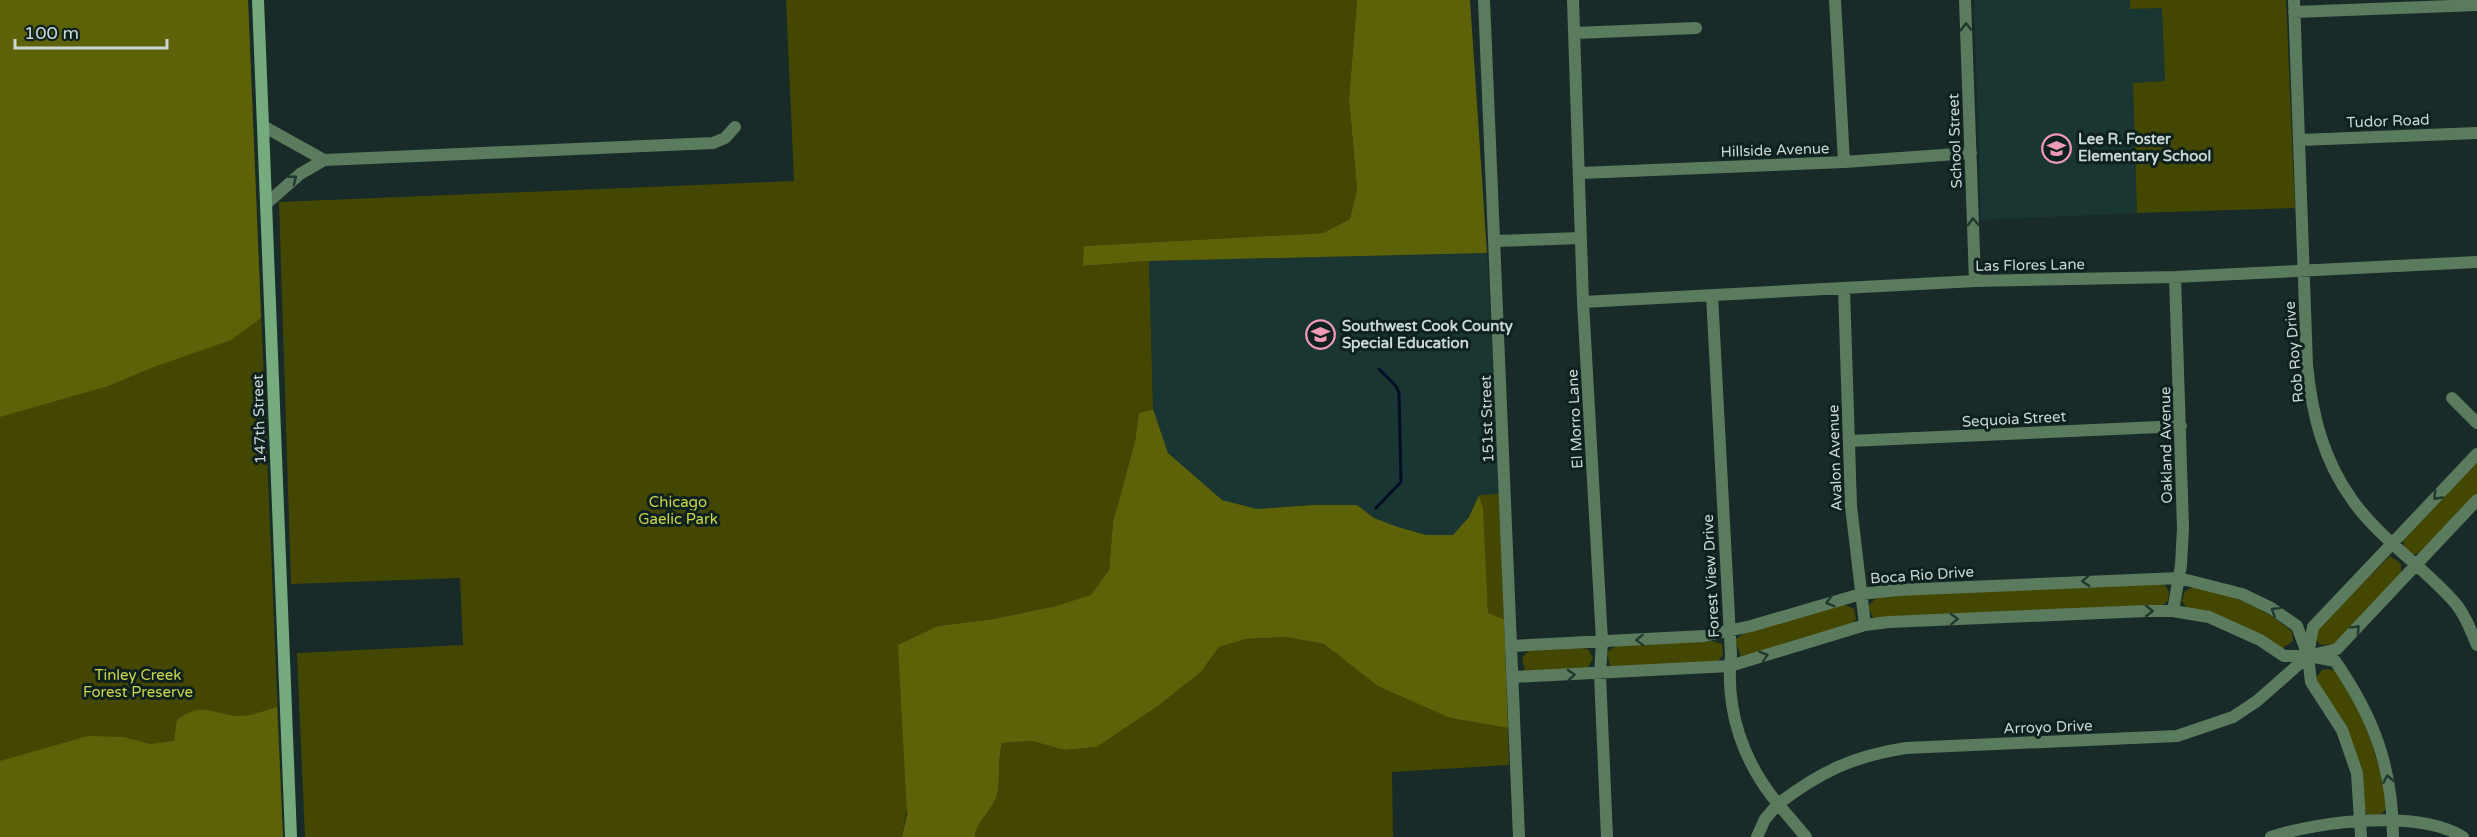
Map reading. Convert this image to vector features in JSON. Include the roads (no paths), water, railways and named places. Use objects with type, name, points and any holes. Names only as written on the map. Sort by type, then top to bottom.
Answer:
[{"type":"main road","name":"147th Street","points":[[258,0],[291,837]]},
{"type":"street","name":"151st Street","points":[[1484,0],[1519,837]]},
{"type":"street","name":"El Morro Lane","points":[[1574,0],[1581,173],[1583,302],[1602,641],[1600,674],[1607,837]]},
{"type":"street","points":[[1835,0],[1844,162]]},
{"type":"street","name":"School Street","points":[[1965,0],[1975,281]]},
{"type":"street","points":[[2294,6],[2477,5]]},
{"type":"street","name":"Rob Roy Drive","points":[[2294,6],[2307,364],[2311,398],[2320,439],[2335,474],[2354,503],[2457,605],[2477,645]]},
{"type":"street","points":[[1575,33],[1696,28]]},
{"type":"street","points":[[263,126],[324,160]]},
{"type":"street","points":[[266,204],[300,174],[324,160],[713,143],[725,138],[735,127]]},
{"type":"street","name":"Tudor Road","points":[[2300,140],[2477,133]]},
{"type":"street","name":"Hillside Avenue","points":[[1581,173],[1844,162],[1971,153]]},
{"type":"street","points":[[1495,242],[1581,238]]},
{"type":"street","name":"Las Flores Lane","points":[[1583,302],[1975,281],[2175,277],[2477,262]]},
{"type":"street","name":"Oakland Avenue","points":[[2173,611],[2179,578],[2183,528],[2175,277]]},
{"type":"street","name":"Avalon Avenue","points":[[1844,289],[1851,506],[1865,625]]},
{"type":"street","name":"Forest View Drive","points":[[1712,295],[1730,701],[1737,730],[1762,785],[1806,837]]},
{"type":"street","points":[[2452,398],[2477,423]]},
{"type":"street","name":"Sequoia Street","points":[[1849,441],[2181,426]]},
{"type":"street","points":[[2308,656],[2313,627],[2477,454]]},
{"type":"street","name":"Arroyo Drive","points":[[1778,804],[1827,770],[1877,752],[1906,748],[2177,736],[2233,717],[2257,701],[2308,656],[2337,649],[2477,500]]},
{"type":"street","name":"Boca Rio Drive","points":[[1511,646],[1704,636],[1861,594],[2179,578],[2242,594],[2271,608],[2297,626],[2308,656],[2311,682],[2342,730],[2357,773],[2361,837]]},
{"type":"street","points":[[1513,677],[1730,666],[1865,625],[1889,622],[2173,611],[2208,617],[2260,640],[2284,656],[2308,656],[2335,661],[2354,688],[2380,744],[2387,772],[2393,837]]},
{"type":"street","points":[[1757,837],[1765,819],[1778,804]]},
{"type":"street","points":[[2271,837],[2315,826],[2393,821],[2430,823],[2463,837]]},
{"type":"waterway","points":[[1376,508],[1401,482],[1399,393],[1396,386],[1379,369]]},
{"type":"place","name":"Lee R. Foster Elementary School","points":[[2057,148]]},
{"type":"place","name":"Southwest Cook County Special Education","points":[[1321,335]]},
{"type":"park label","name":"Chicago Gaelic Park","points":[[678,510]]},
{"type":"park label","name":"Tinley Creek Forest Preserve","points":[[138,684]]}]
